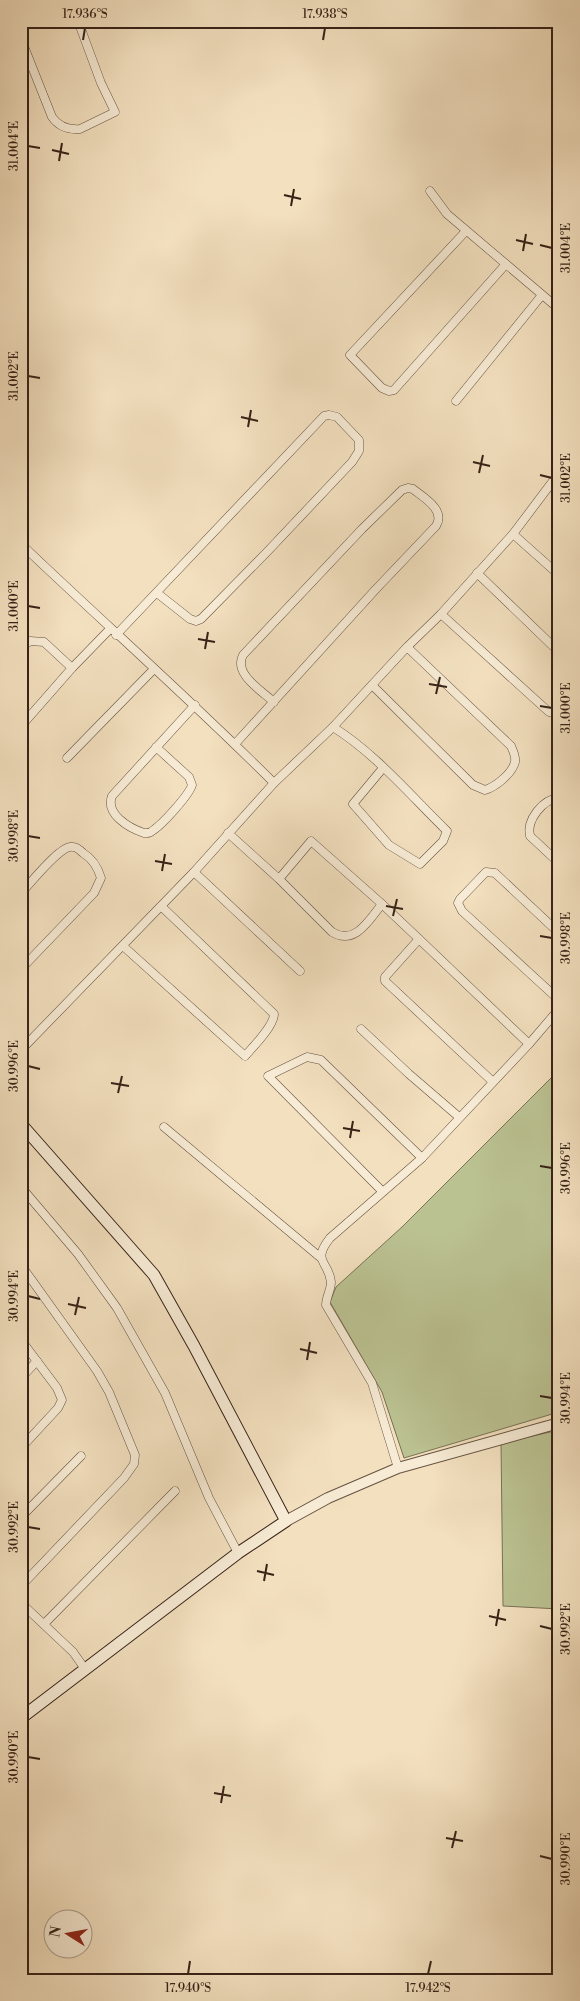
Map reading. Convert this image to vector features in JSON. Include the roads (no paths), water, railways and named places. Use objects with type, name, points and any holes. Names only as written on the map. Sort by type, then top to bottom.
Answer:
[{"type":"main road","points":[[21,1124],[154,1275],[194,1346],[286,1521],[238,1553],[21,1718]]},
{"type":"street","points":[[21,38],[52,117],[62,126],[74,129],[80,128],[115,112],[101,83],[78,21]]},
{"type":"street","points":[[430,191],[441,207],[466,231],[559,309]]},
{"type":"street","points":[[466,231],[350,355],[382,388],[389,391],[394,390],[506,264]]},
{"type":"street","points":[[456,401],[542,295]]},
{"type":"street","points":[[21,724],[72,668],[157,593],[324,416],[337,417],[359,440],[359,451],[352,462],[266,554],[201,619],[196,621],[190,619],[157,593]]},
{"type":"street","points":[[21,1050],[124,946],[274,783],[333,727],[407,647],[441,614],[513,534],[559,473]]},
{"type":"street","points":[[235,744],[274,702],[376,589],[436,526],[440,519],[438,512],[413,489],[402,490],[369,522],[243,655],[240,663],[242,672],[274,702]]},
{"type":"street","points":[[513,534],[559,575]]},
{"type":"street","points":[[21,544],[113,632],[194,705],[274,783]]},
{"type":"street","points":[[477,573],[559,652]]},
{"type":"street","points":[[441,614],[549,712],[559,715]]},
{"type":"street","points":[[21,648],[30,640],[44,642],[72,668]]},
{"type":"street","points":[[372,686],[472,785],[485,790],[492,788],[503,778],[515,762],[511,746],[407,647]]},
{"type":"street","points":[[66,758],[154,669]]},
{"type":"street","points":[[156,747],[189,777],[192,785],[189,792],[152,832],[144,833],[122,821],[113,812],[110,801],[112,796],[156,747],[194,705]]},
{"type":"street","points":[[333,727],[347,736],[383,768],[447,831],[444,841],[420,864],[389,844],[352,804],[383,768]]},
{"type":"street","points":[[559,798],[544,803],[531,821],[529,831],[530,836],[559,863]]},
{"type":"street","points":[[228,834],[279,879],[338,936],[351,936],[357,932],[382,904]]},
{"type":"street","points":[[279,879],[311,841],[419,938],[529,1044]]},
{"type":"street","points":[[21,893],[58,854],[68,848],[74,847],[86,854],[94,863],[101,878],[94,893],[21,969]]},
{"type":"street","points":[[194,872],[300,971]]},
{"type":"street","points":[[559,933],[495,873],[486,872],[458,903],[462,911],[559,1000]]},
{"type":"street","points":[[124,946],[245,1056],[273,1020],[272,1011],[161,906]]},
{"type":"street","points":[[419,938],[385,977],[385,981],[492,1081]]},
{"type":"street","points":[[321,1258],[322,1249],[330,1238],[422,1158],[492,1081],[529,1044],[559,1008]]},
{"type":"street","points":[[361,1029],[459,1117]]},
{"type":"street","points":[[382,1191],[268,1076],[307,1057],[321,1060],[422,1158]]},
{"type":"street","points":[[164,1127],[321,1258],[331,1282],[326,1305],[372,1383],[398,1468]]},
{"type":"street","points":[[21,1146],[21,1153]]},
{"type":"street","points":[[21,1187],[78,1254],[117,1308],[165,1393],[209,1498],[238,1553]]},
{"type":"street","points":[[21,1265],[97,1371],[109,1392],[135,1455],[134,1464],[124,1478],[21,1586]]},
{"type":"street","points":[[21,1340],[62,1396],[58,1408],[21,1448]]},
{"type":"street","points":[[21,1378],[37,1361]]},
{"type":"street","points":[[286,1521],[328,1498],[398,1468],[559,1423]]},
{"type":"street","points":[[21,1517],[82,1456]]},
{"type":"street","points":[[44,1624],[176,1491]]},
{"type":"street","points":[[21,1603],[73,1652],[85,1669]]}]
